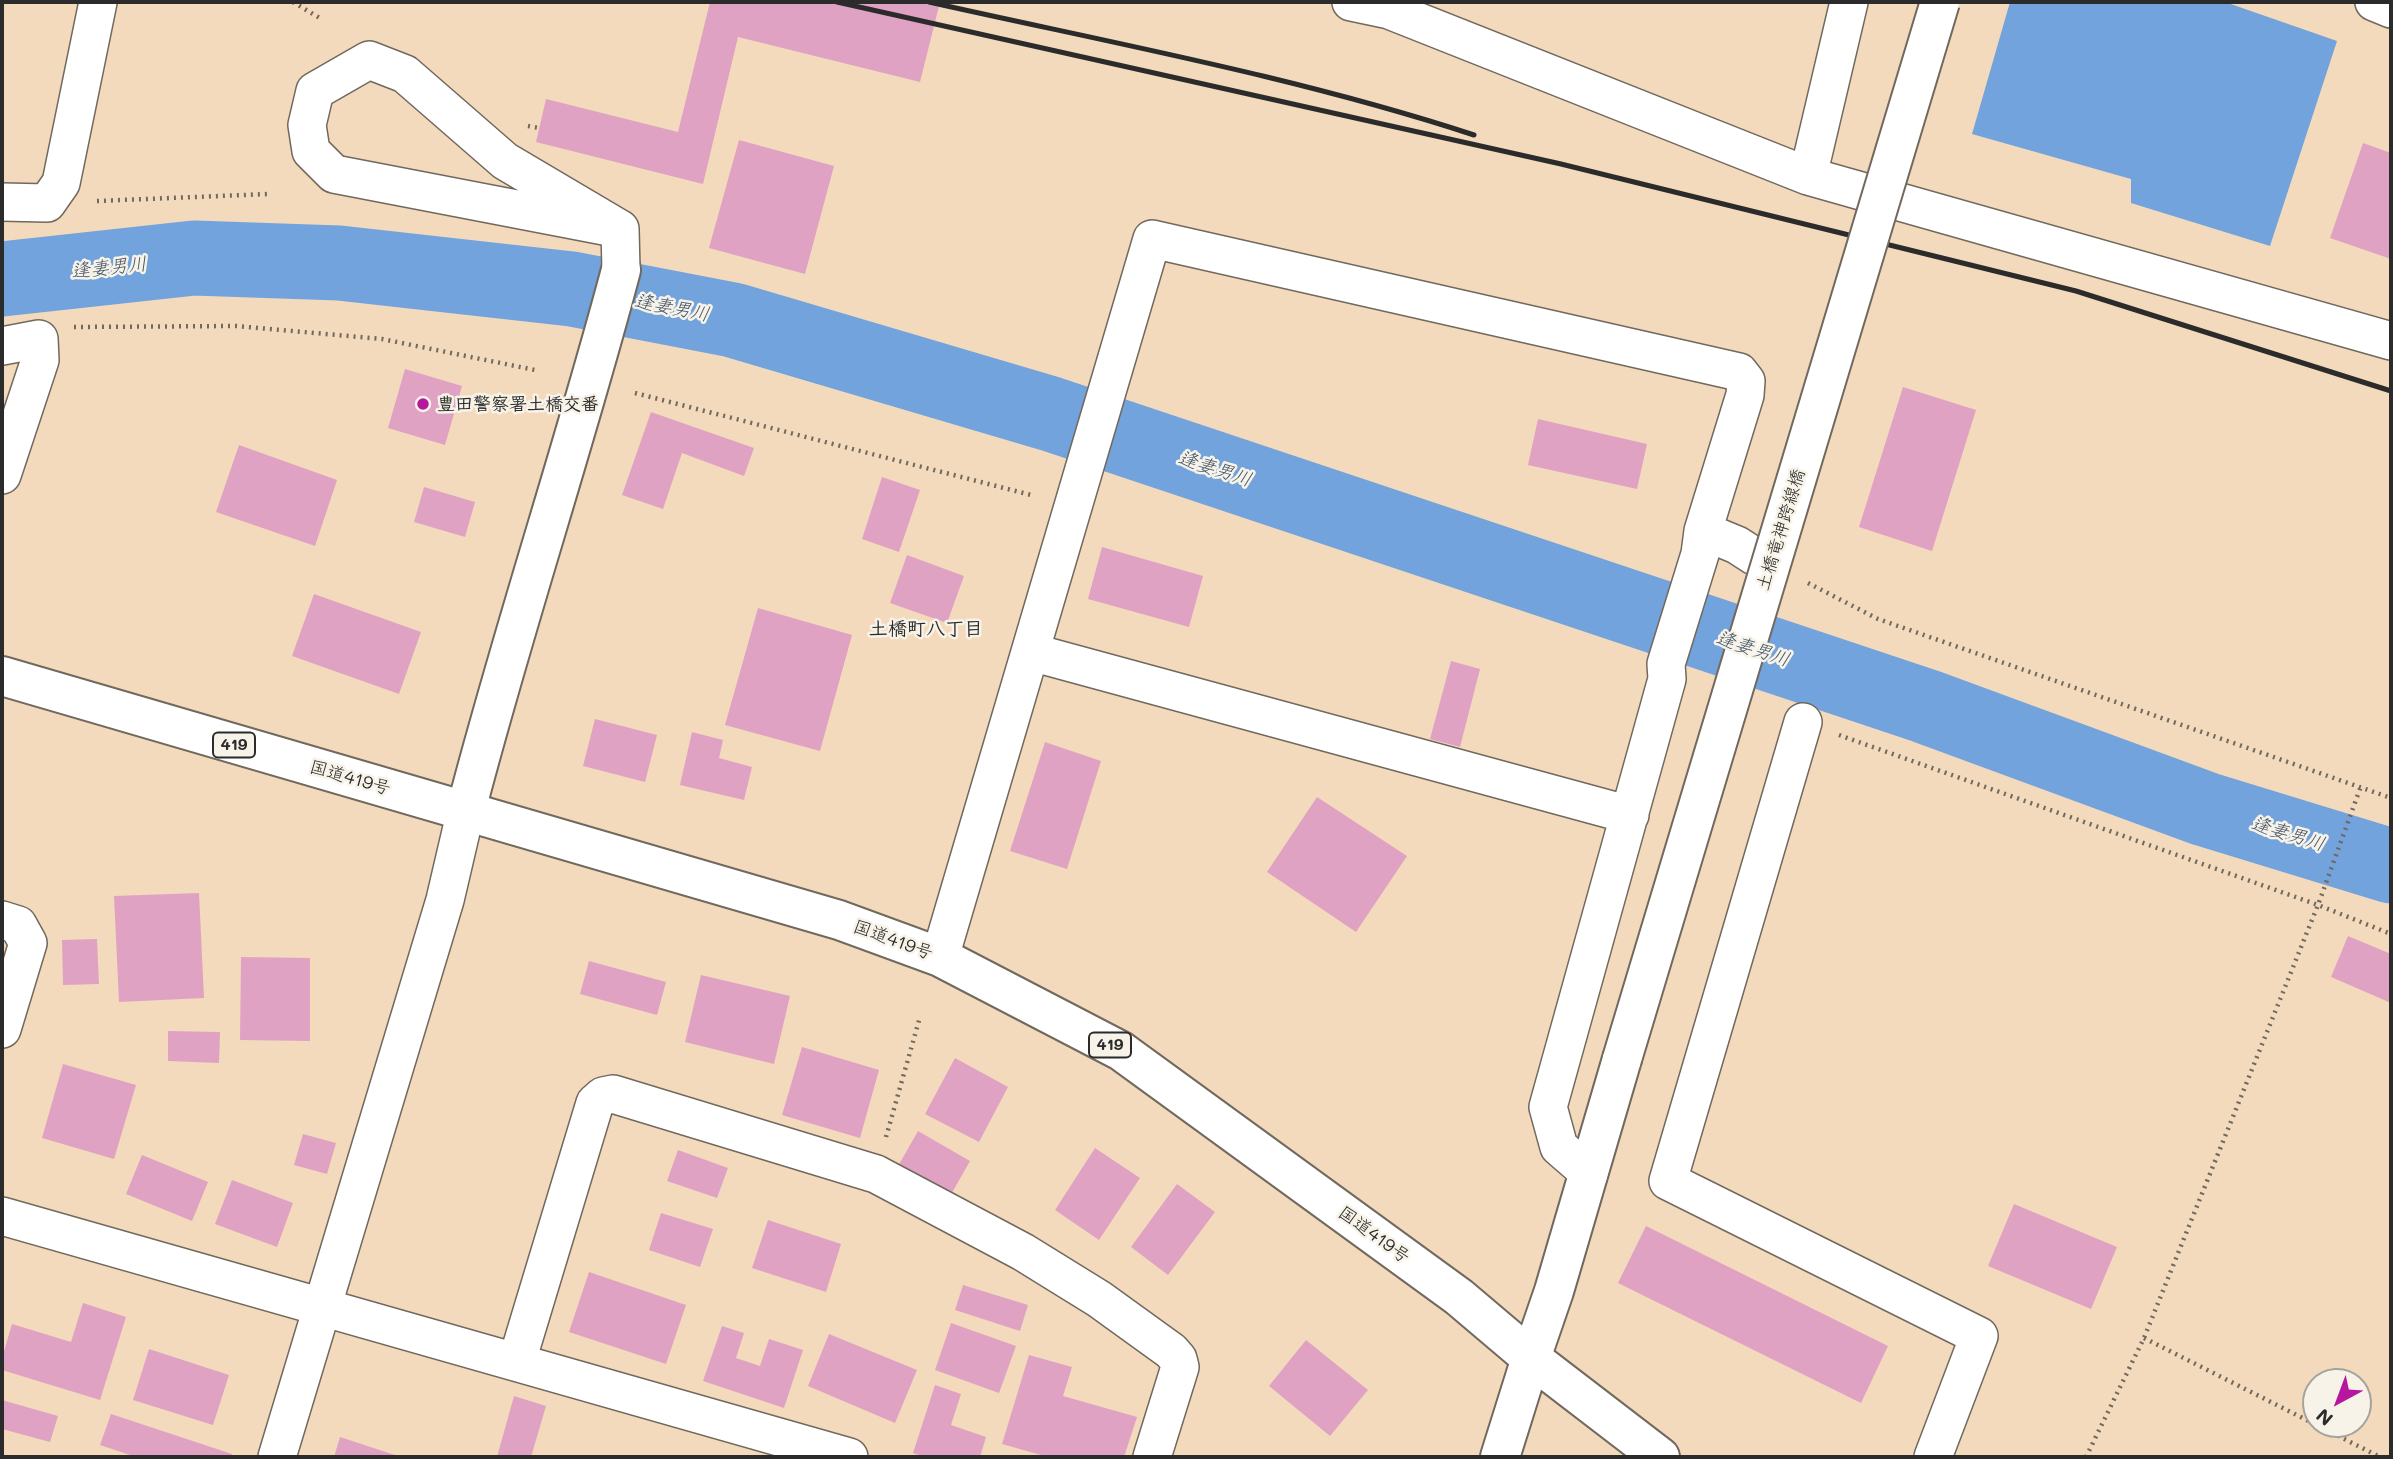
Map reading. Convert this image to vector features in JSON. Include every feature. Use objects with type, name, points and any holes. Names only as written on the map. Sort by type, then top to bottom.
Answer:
[{"type":"main road","name":"土橋竜神跨線橋","points":[[1500,1457],[1555,1291],[1622,1059],[1940,2]]},
{"type":"main road","points":[[466,810],[594,373],[621,270]]},
{"type":"main road","name":"国道419号","points":[[2,676],[839,920],[940,957],[1121,1051],[1459,1297],[1531,1358],[1660,1457]]},
{"type":"street","points":[[2,202],[47,203],[61,183],[98,2]]},
{"type":"street","points":[[1351,2],[1389,10],[1808,176],[2391,341]]},
{"type":"street","points":[[1808,176],[1849,2]]},
{"type":"street","points":[[2374,2],[2391,9]]},
{"type":"street","points":[[369,60],[405,75],[505,161],[620,229],[334,174],[311,151],[307,125],[315,90],[369,60]]},
{"type":"street","points":[[620,229],[621,270]]},
{"type":"street","points":[[940,957],[1152,239],[1739,372],[1745,381],[1745,395],[1665,664],[1667,679],[1548,1107],[1559,1147],[1589,1173]]},
{"type":"street","points":[[2,346],[38,339],[40,348],[40,360],[2,475]]},
{"type":"street","points":[[1701,543],[1737,545],[1754,556]]},
{"type":"street","points":[[1031,652],[1630,815]]},
{"type":"street","points":[[1802,722],[1668,1181],[1979,1335],[1933,1457]]},
{"type":"street","points":[[277,1457],[445,900],[466,810]]},
{"type":"street","points":[[2,920],[18,925],[28,943],[2,1028]]},
{"type":"street","points":[[517,1361],[595,1103],[603,1096],[614,1094],[876,1174],[1023,1252],[1099,1299],[1178,1359],[1180,1367],[1152,1457]]},
{"type":"street","points":[[2,1216],[849,1457]]},
{"type":"path","points":[[293,2],[323,20]]},
{"type":"path","points":[[47,203],[268,194]]},
{"type":"path","points":[[40,348],[63,327],[236,326],[382,339],[536,370]]},
{"type":"path","points":[[635,393],[1073,506]]},
{"type":"path","points":[[1754,556],[1878,619],[2391,798]]},
{"type":"path","points":[[1802,722],[2318,905],[2391,934]]},
{"type":"path","points":[[2086,1457],[2144,1338],[2318,905],[2358,801],[2361,786]]},
{"type":"path","points":[[876,1174],[920,1017]]},
{"type":"path","points":[[2144,1338],[2380,1457]]},
{"type":"water","points":[[2010,2],[2225,2],[2337,41],[2270,246],[2131,203],[2131,179],[1972,134]]},
{"type":"building","points":[[710,2],[940,2],[920,82],[738,37],[703,184],[536,142],[546,99],[678,132]]},
{"type":"building","points":[[739,140],[834,166],[805,274],[709,248]]},
{"type":"building","points":[[2363,143],[2391,153],[2391,259],[2330,238]]},
{"type":"building","points":[[405,369],[462,386],[445,445],[388,428]]},
{"type":"building","points":[[1903,387],[1976,410],[1932,551],[1859,527]]},
{"type":"building","points":[[651,412],[754,448],[744,476],[682,453],[663,509],[622,495]]},
{"type":"building","points":[[1538,419],[1647,444],[1637,489],[1528,465]]},
{"type":"building","points":[[239,445],[337,480],[315,546],[216,512]]},
{"type":"building","points":[[882,477],[920,490],[899,552],[862,539]]},
{"type":"building","points":[[424,487],[475,502],[465,537],[414,522]]},
{"type":"building","points":[[1102,547],[1203,576],[1189,627],[1088,599]]},
{"type":"building","points":[[907,555],[964,576],[947,623],[890,603]]},
{"type":"building","points":[[314,594],[421,632],[399,694],[292,656]]},
{"type":"building","points":[[758,608],[852,635],[820,751],[725,725]]},
{"type":"building","points":[[1451,661],[1480,669],[1460,747],[1430,739]]},
{"type":"building","points":[[595,719],[657,735],[645,782],[583,766]]},
{"type":"building","points":[[692,732],[723,740],[719,758],[752,767],[744,800],[680,785]]},
{"type":"building","points":[[1045,742],[1101,761],[1067,869],[1010,851]]},
{"type":"building","points":[[1317,797],[1407,856],[1356,932],[1267,872]]},
{"type":"building","points":[[199,893],[204,998],[119,1002],[114,896]]},
{"type":"building","points":[[2348,936],[2391,954],[2391,1003],[2331,977]]},
{"type":"building","points":[[97,939],[99,984],[63,985],[62,940]]},
{"type":"building","points":[[241,957],[310,958],[310,1041],[240,1040]]},
{"type":"building","points":[[589,961],[666,982],[657,1015],[580,994]]},
{"type":"building","points":[[701,975],[790,996],[774,1064],[685,1042]]},
{"type":"building","points":[[168,1031],[220,1032],[219,1063],[168,1061]]},
{"type":"building","points":[[802,1047],[879,1070],[860,1138],[782,1115]]},
{"type":"building","points":[[955,1058],[1008,1087],[979,1142],[925,1114]]},
{"type":"building","points":[[63,1064],[136,1085],[114,1159],[42,1138]]},
{"type":"building","points":[[918,1131],[970,1161],[949,1198],[897,1168]]},
{"type":"building","points":[[303,1134],[336,1143],[327,1174],[294,1165]]},
{"type":"building","points":[[1095,1148],[1140,1178],[1099,1240],[1055,1210]]},
{"type":"building","points":[[678,1150],[728,1168],[717,1198],[667,1181]]},
{"type":"building","points":[[142,1155],[208,1182],[192,1221],[126,1194]]},
{"type":"building","points":[[232,1180],[293,1203],[277,1247],[215,1224]]},
{"type":"building","points":[[1177,1184],[1215,1212],[1168,1275],[1131,1247]]},
{"type":"building","points":[[2014,1204],[2117,1247],[2091,1309],[1988,1266]]},
{"type":"building","points":[[661,1213],[713,1229],[700,1267],[649,1250]]},
{"type":"building","points":[[768,1220],[841,1244],[826,1292],[752,1268]]},
{"type":"building","points":[[1646,1226],[1888,1346],[1861,1403],[1618,1283]]},
{"type":"building","points":[[589,1272],[686,1305],[666,1364],[569,1332]]},
{"type":"building","points":[[963,1285],[1028,1305],[1020,1331],[955,1310]]},
{"type":"building","points":[[83,1303],[126,1317],[100,1400],[2,1370],[2,1358],[12,1324],[71,1342]]},
{"type":"building","points":[[951,1323],[1016,1346],[999,1393],[935,1370]]},
{"type":"building","points":[[722,1326],[744,1333],[736,1358],[760,1366],[769,1339],[803,1350],[784,1408],[703,1381]]},
{"type":"building","points":[[829,1334],[917,1370],[895,1423],[808,1386]]},
{"type":"building","points":[[1306,1340],[1368,1390],[1330,1436],[1269,1386]]},
{"type":"building","points":[[149,1349],[229,1375],[213,1425],[133,1400]]},
{"type":"building","points":[[1029,1355],[1072,1367],[1063,1396],[1137,1417],[1124,1457],[1048,1457],[1002,1444]]},
{"type":"building","points":[[935,1385],[961,1394],[951,1425],[986,1437],[980,1457],[925,1457],[913,1453]]},
{"type":"building","points":[[514,1396],[546,1406],[531,1457],[497,1457]]},
{"type":"building","points":[[2,1400],[58,1416],[50,1442],[2,1429]]},
{"type":"building","points":[[111,1414],[232,1454],[231,1457],[136,1457],[100,1445]]},
{"type":"building","points":[[340,1437],[401,1457],[334,1457]]},
{"type":"waterway","name":"逢妻男川","points":[[2,279],[194,258],[339,263],[572,289],[733,320],[1051,414],[1925,706],[2205,809],[2391,866]]},
{"type":"railway","points":[[837,2],[1561,164],[2076,291],[2391,391]]},
{"type":"railway","points":[[929,2],[1272,78],[1474,135]]},
{"type":"place","name":"豊田警察署土橋交番","points":[[423,404]]},
{"type":"district","name":"土橋町八丁目","points":[[926,629]]}]
